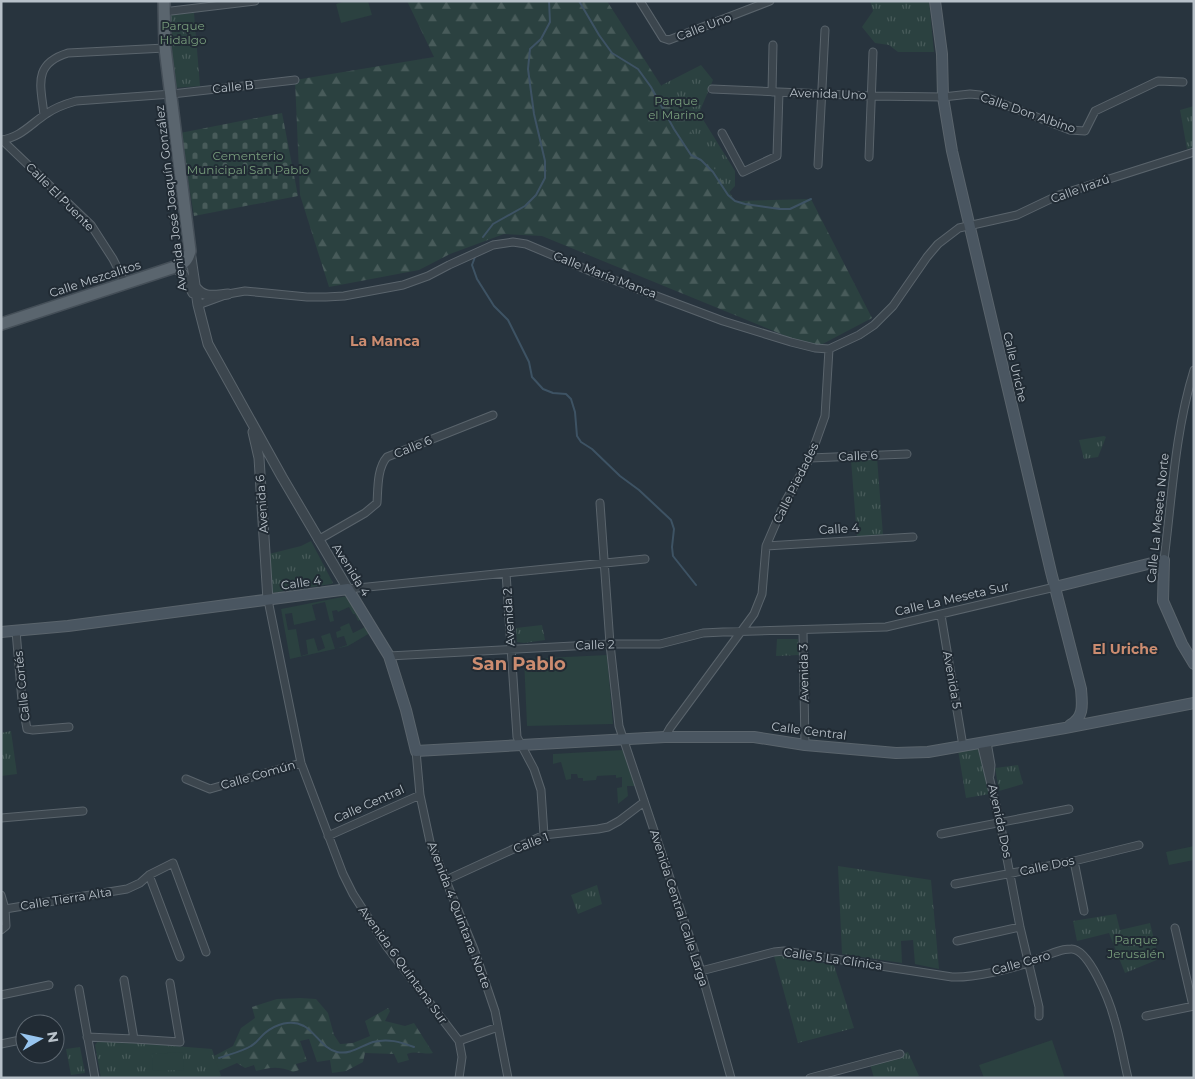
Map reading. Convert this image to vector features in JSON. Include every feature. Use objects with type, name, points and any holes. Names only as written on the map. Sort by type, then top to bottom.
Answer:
[{"type":"main road","name":"Calle Uriche","points":[[935,1],[942,46],[944,97],[948,131],[968,225],[1081,688],[1081,717],[1065,728]]},
{"type":"main road","name":"Avenida José Joaquín González","points":[[164,7],[165,48],[190,251]]},
{"type":"main road","name":"Calle Mezcalitos","points":[[1,324],[184,264],[190,251]]},
{"type":"main road","name":"Calle La Meseta Sur","points":[[1055,587],[1164,560]]},
{"type":"main road","name":"Calle La Meseta Norte","points":[[1164,560],[1164,601],[1178,635],[1194,664]]},
{"type":"main road","points":[[1146,565],[1156,569],[1164,601]]},
{"type":"main road","points":[[1058,599],[1060,588],[1066,584]]},
{"type":"main road","name":"Calle 4","points":[[1,632],[68,626],[348,589]]},
{"type":"main road","name":"Avenida 4","points":[[348,589],[389,656],[406,710],[416,751]]},
{"type":"main road","points":[[1081,688],[1084,701],[1091,715],[1104,720]]},
{"type":"main road","points":[[1182,704],[1194,696]]},
{"type":"main road","name":"Calle Central","points":[[416,751],[654,738],[668,733],[754,738],[896,754],[928,752],[1065,728],[1194,702]]},
{"type":"street","points":[[164,7],[255,1]]},
{"type":"street","name":"Calle Uno","points":[[640,1],[665,40],[770,1]]},
{"type":"street","points":[[818,165],[825,30]]},
{"type":"street","points":[[722,133],[743,172],[777,156],[773,45]]},
{"type":"street","points":[[44,115],[42,73],[44,66],[60,56],[165,48]]},
{"type":"street","points":[[869,157],[873,52]]},
{"type":"street","name":"Calle B","points":[[2,140],[25,130],[62,104],[76,101],[172,94],[295,80]]},
{"type":"street","name":"Calle Don Albino","points":[[944,97],[970,94],[980,95],[1070,130],[1082,131],[1086,129],[1096,111],[1158,81],[1183,82]]},
{"type":"street","name":"Avenida Uno","points":[[712,89],[821,95],[944,97]]},
{"type":"street","name":"Calle El Puente","points":[[2,140],[90,225],[113,259],[125,284]]},
{"type":"street","name":"Calle Irazú","points":[[968,225],[1017,215],[1059,194],[1194,152]]},
{"type":"street","points":[[829,349],[859,335],[874,324],[893,306],[938,244],[959,228],[968,225]]},
{"type":"street","name":"Calle María Manca","points":[[198,305],[228,294],[245,291],[307,297],[354,294],[403,284],[428,276],[493,245],[513,242],[526,244],[590,271],[723,321],[799,344],[829,349]]},
{"type":"street","name":"Avenida José Joaquín González","points":[[190,251],[198,305],[208,344],[246,410]]},
{"type":"street","points":[[175,267],[183,274],[198,305]]},
{"type":"street","points":[[195,286],[197,290],[205,295],[228,294]]},
{"type":"street","name":"Calle Piedades","points":[[668,733],[754,614],[762,594],[766,546],[785,502],[810,458],[825,416],[829,349]]},
{"type":"street","name":"Calle La Meseta Norte","points":[[1164,560],[1179,433],[1186,396],[1194,370]]},
{"type":"street","name":"Avenida 6","points":[[246,410],[255,435],[259,458],[268,600]]},
{"type":"street","name":"Avenida 4","points":[[246,410],[282,477],[348,589]]},
{"type":"street","name":"Calle 6","points":[[318,540],[365,513],[376,503],[381,468],[383,461],[387,457],[493,415]]},
{"type":"street","name":"Calle 6","points":[[810,458],[907,454]]},
{"type":"street","points":[[259,458],[262,455],[266,456],[282,477]]},
{"type":"street","name":"Avenida Central Calle Larga","points":[[600,503],[610,644],[619,726],[701,970],[731,1078]]},
{"type":"street","name":"Calle 4","points":[[766,546],[913,537]]},
{"type":"street","name":"Calle 4","points":[[348,589],[646,559]]},
{"type":"street","name":"Avenida 2","points":[[506,573],[517,737],[534,769],[541,790],[544,835]]},
{"type":"street","name":"Calle La Meseta Sur","points":[[740,633],[886,627],[1055,587]]},
{"type":"street","name":"Avenida 6 Quintana Sur","points":[[268,600],[301,763],[343,874],[368,919],[387,947],[459,1041]]},
{"type":"street","name":"Avenida 5","points":[[941,615],[963,746]]},
{"type":"street","name":"Calle Cortés","points":[[16,630],[22,700],[27,729],[69,727]]},
{"type":"street","name":"Avenida 3","points":[[803,631],[805,745]]},
{"type":"street","name":"Calle 2","points":[[389,656],[610,644],[660,644],[703,634],[740,633]]},
{"type":"street","name":"Avenida Dos","points":[[984,742],[991,765],[990,775],[1020,927],[1040,1006],[1039,1016]]},
{"type":"street","name":"Avenida 4 Quintana Norte","points":[[416,751],[420,795],[430,842],[474,949],[495,1011],[508,1078]]},
{"type":"street","name":"Calle Común","points":[[186,779],[210,789],[301,763]]},
{"type":"street","name":"Calle Central","points":[[328,836],[420,795]]},
{"type":"street","name":"Calle 1","points":[[446,880],[544,835],[608,827],[644,802]]},
{"type":"street","points":[[941,834],[1069,809]]},
{"type":"street","points":[[1,818],[83,811]]},
{"type":"street","name":"Calle Dos","points":[[955,884],[1074,861],[1139,845]]},
{"type":"street","points":[[1074,861],[1084,911]]},
{"type":"street","points":[[180,956],[149,875],[172,863],[206,952]]},
{"type":"street","name":"Calle Tierra Alta","points":[[5,908],[127,889],[140,883],[149,875]]},
{"type":"street","points":[[1,895],[5,908],[6,926],[1,930]]},
{"type":"street","points":[[957,941],[1020,927]]},
{"type":"street","points":[[1146,1016],[1193,1006],[1175,928]]},
{"type":"street","name":"Calle Cero","points":[[966,978],[1029,963],[1068,949],[1076,949],[1088,960],[1107,997],[1115,1019],[1128,1078]]},
{"type":"street","name":"Calle 5 La Clínica","points":[[701,970],[784,951],[966,978]]},
{"type":"street","points":[[124,980],[134,1039]]},
{"type":"street","points":[[87,1037],[180,1042],[170,983]]},
{"type":"street","points":[[1,995],[49,985]]},
{"type":"street","points":[[80,989],[95,1078]]},
{"type":"street","points":[[458,1078],[462,1057],[459,1041],[498,1027]]},
{"type":"street","points":[[1,1044],[15,1041]]},
{"type":"street","points":[[810,1078],[900,1054]]},
{"type":"green space","points":[[346,1],[368,1],[372,15],[341,23],[336,4]]},
{"type":"green space","points":[[407,1],[607,1],[735,201],[811,199],[872,318],[815,348],[542,236],[504,234],[450,254],[419,270],[329,287],[300,195],[295,80],[434,57]]},
{"type":"green space","points":[[870,1],[929,1],[934,52],[898,52],[889,45],[875,43],[862,27],[873,11]]},
{"type":"green space","name":"Parque Hidalgo","points":[[194,13],[200,86],[175,88],[168,15]]},
{"type":"green space","name":"Parque el Marino","points":[[701,65],[713,80],[699,113],[735,171],[735,186],[725,197],[659,90],[662,85]]},
{"type":"green space","points":[[1194,106],[1194,147],[1187,149],[1180,110]]},
{"type":"green space","name":"Cementerio Municipal San Pablo","points":[[282,113],[298,196],[194,216],[180,133]]},
{"type":"green space","points":[[1106,437],[1098,457],[1084,459],[1079,440]]},
{"type":"green space","points":[[877,458],[883,535],[857,537],[851,460]]},
{"type":"green space","points":[[311,541],[333,583],[272,593],[269,554],[301,546]]},
{"type":"green space","points":[[347,596],[361,619],[358,621],[349,607],[338,612],[337,610],[332,611],[334,621],[330,622],[325,602],[312,605],[316,620],[294,625],[292,613],[285,614],[288,630],[296,629],[301,656],[308,654],[306,640],[314,638],[318,651],[325,648],[321,636],[330,633],[335,649],[290,659],[281,609]]},
{"type":"green space","points":[[363,622],[370,633],[348,646],[336,649],[347,645],[344,636],[337,638],[336,632],[341,630],[340,627],[349,623],[353,633],[365,627]]},
{"type":"green space","points":[[542,625],[545,640],[517,642],[516,628]]},
{"type":"green space","points":[[777,639],[798,639],[799,655],[776,656]]},
{"type":"green space","points":[[607,655],[613,724],[527,726],[524,659]]},
{"type":"green space","points":[[11,731],[17,774],[1,776],[1,733]]},
{"type":"green space","points":[[978,748],[981,750],[990,794],[966,798],[958,750]]},
{"type":"green space","points":[[623,750],[636,786],[627,786],[628,796],[618,804],[617,788],[622,787],[622,777],[616,778],[616,775],[597,776],[596,780],[583,781],[583,778],[578,778],[577,774],[571,774],[571,779],[566,780],[561,762],[553,764],[553,754]]},
{"type":"green space","points":[[1018,765],[1023,784],[999,791],[995,768]]},
{"type":"green space","points":[[1194,846],[1194,860],[1169,865],[1166,852]]},
{"type":"green space","points":[[838,866],[931,880],[939,969],[915,964],[913,940],[901,941],[902,963],[842,954]]},
{"type":"green space","points":[[597,885],[602,904],[578,914],[571,895]]},
{"type":"green space","name":"Parque Jerusalén","points":[[1116,914],[1120,930],[1150,923],[1159,959],[1125,973],[1109,933],[1077,941],[1073,921]]},
{"type":"green space","points":[[774,956],[787,956],[834,965],[854,1028],[798,1043]]},
{"type":"green space","points":[[277,999],[316,999],[328,1013],[334,1035],[340,1044],[353,1043],[370,1036],[365,1021],[388,1008],[390,1011],[385,1021],[405,1026],[414,1023],[433,1053],[417,1052],[407,1054],[409,1060],[398,1063],[394,1054],[365,1053],[363,1062],[346,1071],[332,1073],[330,1060],[317,1062],[309,1039],[300,1041],[307,1061],[296,1064],[299,1070],[293,1072],[275,1068],[256,1071],[254,1065],[245,1068],[237,1063],[219,1071],[214,1056],[233,1046],[241,1028],[255,1018],[252,1007]]},
{"type":"green space","points":[[100,1040],[212,1049],[221,1076],[215,1078],[101,1078],[95,1045]]},
{"type":"green space","points":[[1052,1040],[1065,1078],[984,1078],[979,1065]]},
{"type":"green space","points":[[80,1047],[85,1073],[71,1075],[66,1049]]},
{"type":"green space","points":[[183,1052],[184,1070],[153,1071],[152,1054]]},
{"type":"green space","points":[[908,1052],[919,1076],[913,1078],[874,1078],[870,1064]]},
{"type":"waterway","points":[[483,237],[493,224],[525,206],[536,195],[545,178],[545,161],[534,114],[528,69],[530,49],[541,39],[550,22],[549,1]]},
{"type":"waterway","points":[[579,1],[612,53],[638,69],[651,87],[691,155],[701,160],[713,172],[728,195],[735,201],[745,204],[790,209],[811,199]]},
{"type":"waterway","points":[[475,257],[472,265],[477,279],[494,306],[508,320],[529,362],[532,377],[543,389],[553,393],[566,394],[571,399],[575,412],[577,436],[581,442],[592,449],[671,520],[674,529],[673,556],[696,585]]},
{"type":"waterway","points":[[219,1058],[247,1048],[269,1030],[289,1023],[304,1026],[328,1048],[342,1053],[384,1040],[414,1047]]},
{"type":"district","name":"La Manca","points":[[385,341]]},
{"type":"district","name":"El Uriche","points":[[1125,649]]},
{"type":"district","name":"San Pablo","points":[[519,664]]}]
